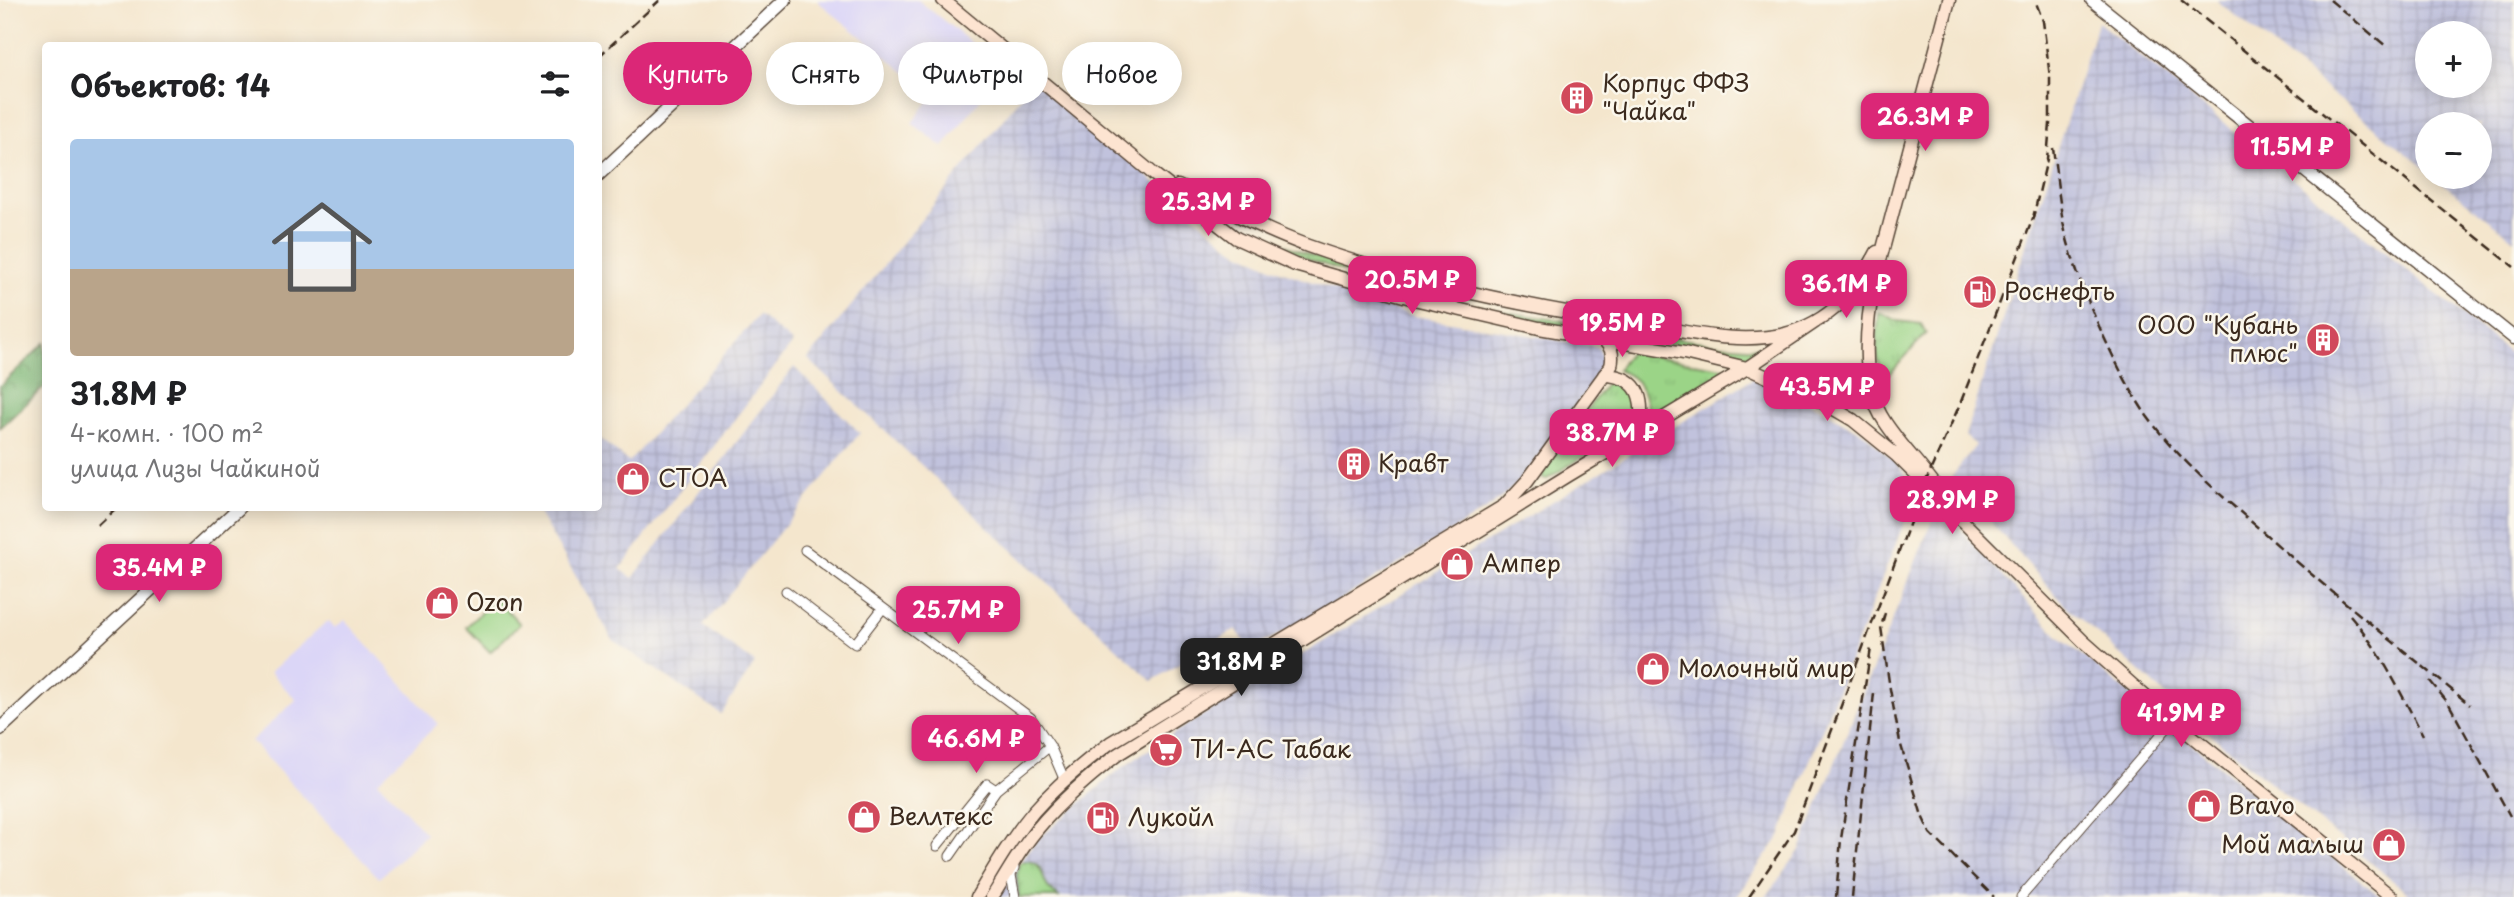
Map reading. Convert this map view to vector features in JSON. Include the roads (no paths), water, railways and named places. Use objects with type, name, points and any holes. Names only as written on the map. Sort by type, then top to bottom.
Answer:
[{"type":"main road","points":[[943,0],[1156,176],[1236,238],[1284,260],[1418,300],[1747,368],[1818,399],[1853,419],[1896,456],[2004,562]]},
{"type":"main road","points":[[1853,419],[1862,418],[1871,410],[1873,396],[1867,344],[1868,312],[1949,0]]},
{"type":"main road","points":[[1156,176],[1308,246],[1468,293],[1554,310],[1728,337],[1757,339],[1788,333],[1815,321]]},
{"type":"main road","points":[[1264,228],[1269,241],[1284,260]]},
{"type":"main road","points":[[988,895],[1034,811],[1110,743],[1638,435],[1747,368],[1854,292],[1886,236]]},
{"type":"main road","points":[[1468,293],[1474,303],[1498,318]]},
{"type":"main road","points":[[988,895],[1052,812],[1118,754],[1498,515],[1527,481],[1611,366],[1613,356],[1610,346],[1602,338]]},
{"type":"main road","points":[[1604,375],[1626,379],[1642,400],[1638,435]]},
{"type":"main road","points":[[1873,396],[1884,421],[1928,474],[1947,504],[2083,641],[2174,720],[2394,897]]},
{"type":"street","points":[[602,171],[785,0]]},
{"type":"street","points":[[2092,0],[2514,338]]},
{"type":"street","points":[[0,729],[236,511]]},
{"type":"street","points":[[805,550],[1031,718],[1049,746],[1065,781]]},
{"type":"street","points":[[786,591],[855,644],[883,608]]},
{"type":"street","points":[[2021,897],[2174,720]]},
{"type":"street","points":[[950,856],[996,790],[1049,746]]},
{"type":"street","points":[[937,846],[987,785],[996,790]]},
{"type":"street","points":[[1015,897],[1011,875],[1021,851]]},
{"type":"railway","points":[[602,53],[660,0]]},
{"type":"railway","points":[[1749,897],[1794,831],[1924,485],[1960,404],[2033,218],[2047,159],[2050,124],[2050,77],[2043,21],[2035,0]]},
{"type":"railway","points":[[2181,0],[2514,267]]},
{"type":"railway","points":[[2330,0],[2386,46]]},
{"type":"railway","points":[[2053,148],[2063,222],[2076,269],[2109,348],[2147,416],[2187,463],[2232,505],[2470,705]]},
{"type":"railway","points":[[98,525],[113,511]]},
{"type":"railway","points":[[1885,613],[1881,627],[1890,689],[1900,742],[1922,816],[1930,833],[1994,897]]},
{"type":"railway","points":[[2350,615],[2381,658],[2423,735]]},
{"type":"railway","points":[[1836,897],[1841,839],[1871,648]]},
{"type":"railway","points":[[2430,681],[2449,704],[2510,816]]},
{"type":"railway","points":[[1852,897],[1874,693]]},
{"type":"place","name":"Корпус ФФЗ \"Чайка\"","points":[[1577,98]]},
{"type":"place","name":"Роснефть","points":[[1980,292]]},
{"type":"place","name":"ООО \"Кубань плюс\"","points":[[2323,340]]},
{"type":"place","name":"Кравт","points":[[1354,464]]},
{"type":"place","name":"СТОА","points":[[633,479]]},
{"type":"place","name":"Ампер","points":[[1457,564]]},
{"type":"place","name":"Ozon","points":[[442,603]]},
{"type":"place","name":"Молочный мир","points":[[1653,669]]},
{"type":"place","name":"ТИ-АС Табак","points":[[1166,750]]},
{"type":"place","name":"Bravo","points":[[2204,806]]},
{"type":"place","name":"Веллтекс","points":[[864,817]]},
{"type":"place","name":"Лукойл","points":[[1103,818]]},
{"type":"place","name":"Мой малыш","points":[[2389,845]]}]
